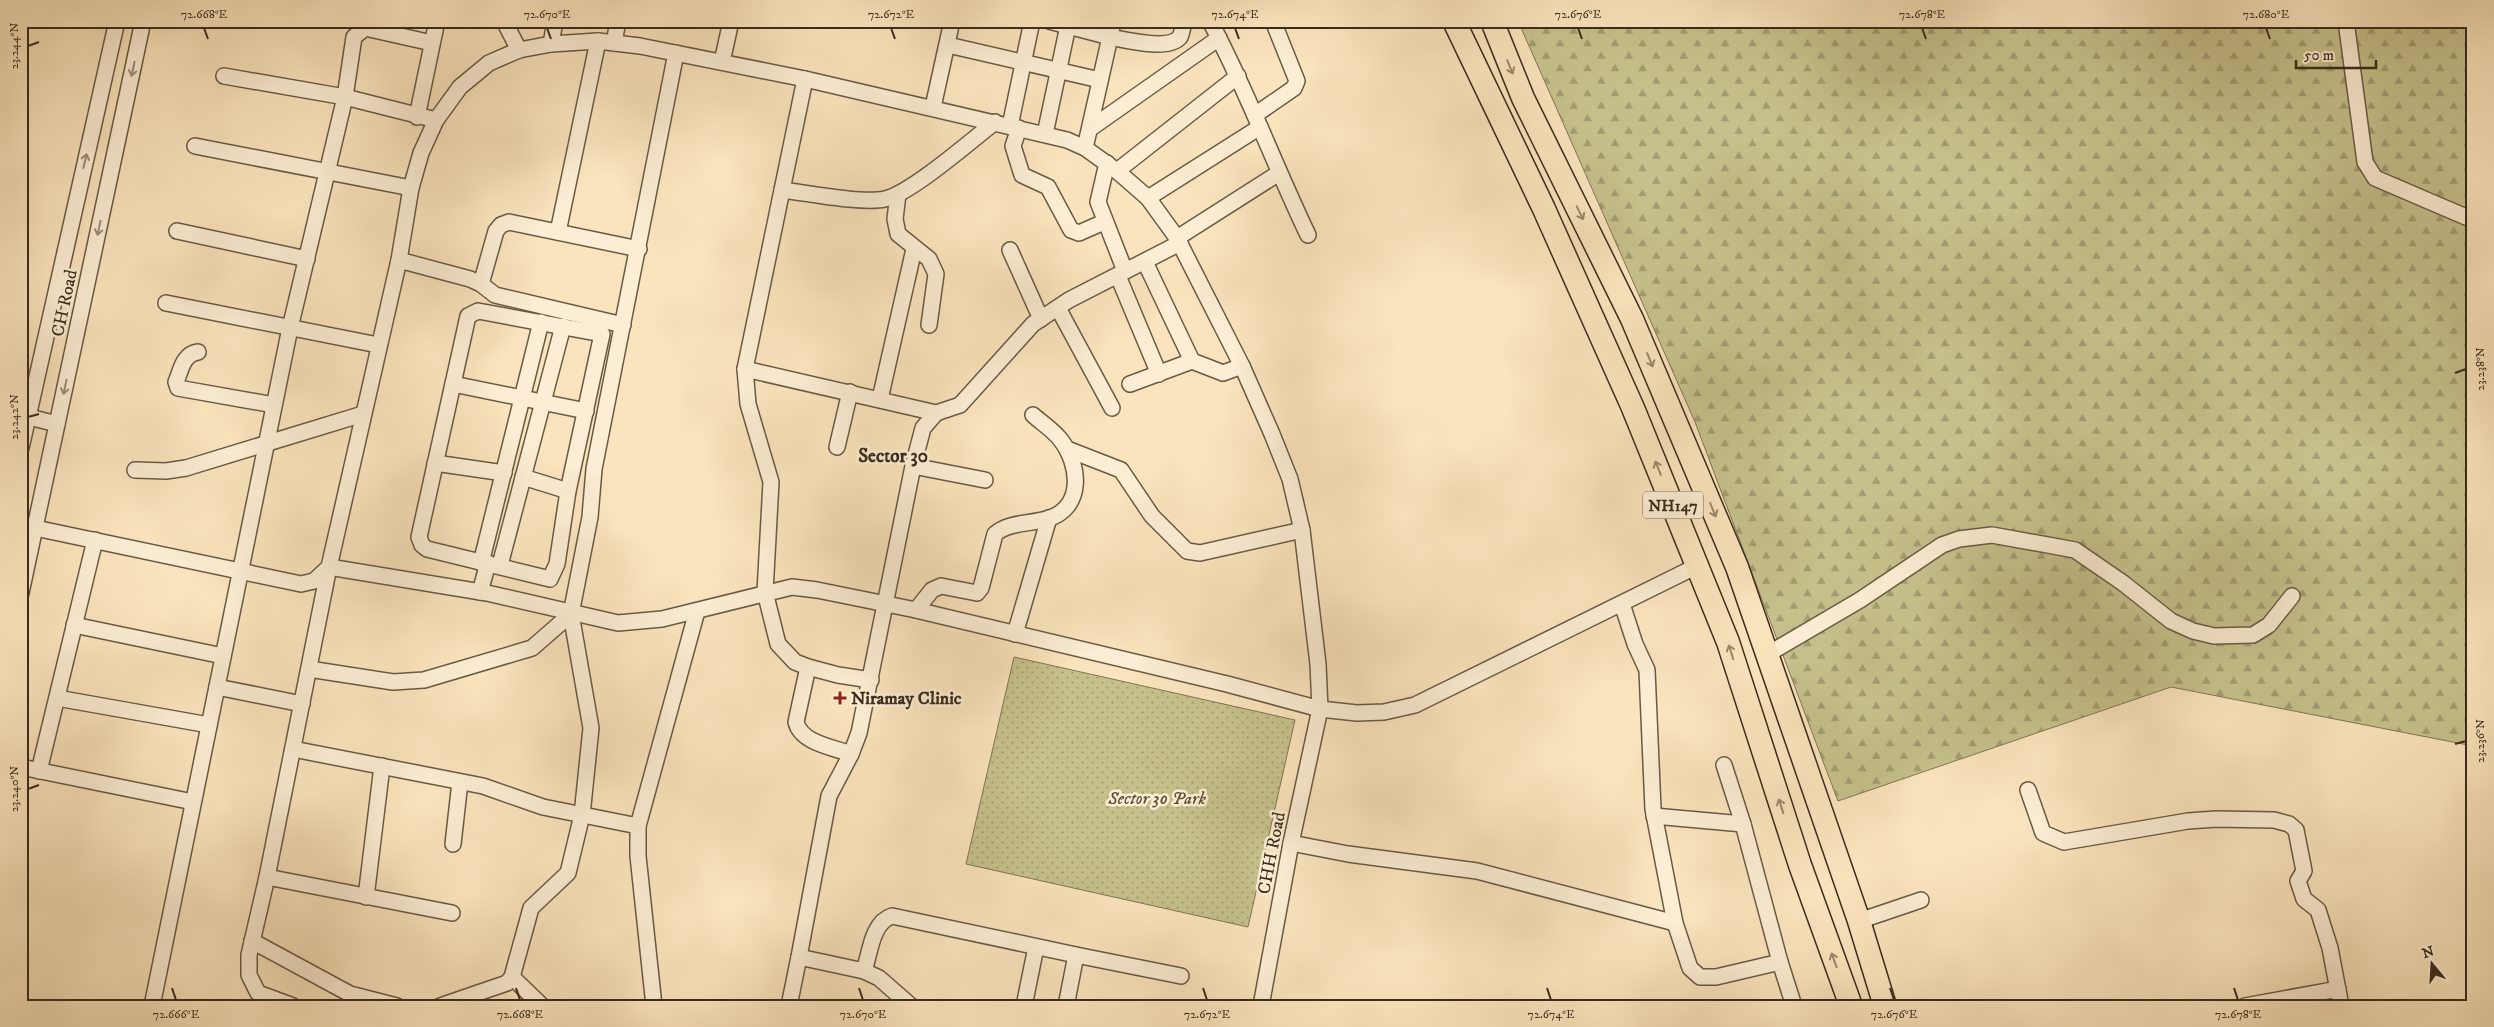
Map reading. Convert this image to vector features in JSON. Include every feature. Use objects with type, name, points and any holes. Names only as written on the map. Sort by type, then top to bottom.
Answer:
[{"type":"highway","name":"NH147","points":[[1454,21],[1544,209],[1633,408],[1728,642],[1800,865],[1851,1006]]},
{"type":"highway","name":"NH147","points":[[1492,21],[1522,98],[1632,319],[1734,561],[1768,654],[1859,922],[1885,1006]]},
{"type":"street","name":"CH Road","points":[[21,448],[24,416],[117,21]]},
{"type":"street","name":"CH Road","points":[[21,593],[28,526],[57,424],[143,21]]},
{"type":"street","points":[[417,117],[437,21]]},
{"type":"street","points":[[504,21],[519,50]]},
{"type":"street","points":[[551,44],[555,21]]},
{"type":"street","points":[[614,42],[618,21]]},
{"type":"street","points":[[722,62],[731,21]]},
{"type":"street","points":[[933,107],[952,21]]},
{"type":"street","points":[[1032,21],[1022,62],[1012,146],[1022,176],[1048,188],[1071,230],[1079,233],[1104,222]]},
{"type":"street","points":[[1049,21],[1069,23],[1110,38],[1158,44],[1172,42],[1180,36],[1184,21]]},
{"type":"street","points":[[1085,148],[1114,21]]},
{"type":"street","points":[[1210,21],[1238,76],[1279,173],[1308,235]]},
{"type":"street","points":[[1148,198],[1258,121],[1294,88],[1298,82],[1273,21]]},
{"type":"street","points":[[2346,21],[2365,162],[2375,178],[2473,220]]},
{"type":"street","points":[[1045,134],[1069,23]]},
{"type":"street","points":[[152,1006],[290,328],[345,97],[354,37],[358,31],[365,28],[432,42]]},
{"type":"street","points":[[1091,128],[1219,38]]},
{"type":"street","points":[[558,232],[598,41]]},
{"type":"street","name":"CHH Road","points":[[286,1005],[258,993],[249,975],[249,954],[267,877],[329,567],[378,345],[399,260],[411,188],[421,153],[436,120],[460,87],[489,63],[519,50],[551,44],[598,41],[676,53],[805,79],[933,107],[1067,140],[1085,148],[1112,167],[1148,198],[1178,240],[1242,366],[1290,479],[1302,530],[1318,664],[1320,709],[1291,843],[1261,1006]]},
{"type":"street","points":[[948,45],[1100,80]]},
{"type":"street","points":[[440,1006],[507,983],[512,977],[531,908],[568,873],[582,815],[591,728],[571,614],[590,517],[594,470],[639,249],[676,53]]},
{"type":"street","points":[[224,76],[345,97],[417,117],[436,120]]},
{"type":"street","points":[[1159,374],[1121,274],[1099,208],[1098,195],[1112,167],[1238,76]]},
{"type":"street","points":[[805,79],[745,369],[748,404],[771,482],[765,592],[778,644],[794,662],[838,675],[871,680]]},
{"type":"street","points":[[782,190],[869,200],[885,199],[898,194],[995,122]]},
{"type":"street","points":[[195,146],[411,188]]},
{"type":"street","points":[[789,1006],[829,796],[851,754],[859,733],[913,466],[923,428],[936,413],[960,405],[1033,324],[1041,318],[1145,262],[1279,173]]},
{"type":"street","points":[[898,194],[896,228],[898,234],[914,249],[929,259],[936,274],[929,325]]},
{"type":"street","points":[[481,284],[496,231],[502,225],[509,222],[639,249]]},
{"type":"street","points":[[177,231],[307,259]]},
{"type":"street","points":[[880,398],[914,249]]},
{"type":"street","points":[[1010,250],[1041,318]]},
{"type":"street","points":[[399,260],[481,284],[495,295],[553,320],[602,334],[568,491],[557,564],[550,579],[427,549],[422,545],[419,537],[468,316],[478,311],[553,320],[623,325]]},
{"type":"street","points":[[1145,262],[1192,361]]},
{"type":"street","points":[[166,303],[378,345]]},
{"type":"street","points":[[1058,308],[1112,408]]},
{"type":"street","points":[[490,564],[504,473],[522,398],[553,320]]},
{"type":"street","points":[[480,592],[523,477],[543,402],[553,320]]},
{"type":"street","points":[[198,352],[188,354],[176,382],[178,388],[274,405]]},
{"type":"street","points":[[1130,384],[1192,361],[1223,373],[1242,366]]},
{"type":"street","points":[[745,369],[880,398],[936,413]]},
{"type":"street","points":[[453,384],[586,411]]},
{"type":"street","points":[[837,447],[850,392]]},
{"type":"street","points":[[136,470],[166,471],[186,468],[363,414]]},
{"type":"street","points":[[24,416],[57,424]]},
{"type":"street","points":[[916,610],[936,587],[941,586],[977,593],[981,588],[995,534],[1007,527],[1048,518],[1068,505],[1075,493],[1075,472],[1067,449],[1055,434],[1034,416]]},
{"type":"street","points":[[1067,449],[1121,470],[1146,509],[1186,551],[1200,552],[1302,530]]},
{"type":"street","points":[[435,464],[504,473]]},
{"type":"street","points":[[913,466],[985,480]]},
{"type":"street","points":[[523,477],[568,491]]},
{"type":"street","points":[[1015,634],[1048,518]]},
{"type":"street","points":[[28,526],[301,584],[314,581],[329,567],[480,592],[571,614],[618,623],[641,622],[697,611],[765,592],[792,587],[886,603],[1228,684],[1320,709],[1356,713],[1384,712],[1416,705],[1697,566]]},
{"type":"street","points":[[1768,654],[1860,600],[1942,545],[1959,539],[1992,535],[2075,550],[2123,583],[2171,620],[2193,631],[2214,636],[2253,635],[2269,625],[2292,596]]},
{"type":"street","points":[[39,772],[94,540]]},
{"type":"street","points":[[1622,604],[1635,644],[1647,670],[1654,816],[1675,922],[1690,968],[1700,977],[1716,977],[1780,962]]},
{"type":"street","points":[[654,1006],[638,856],[638,826],[697,611]]},
{"type":"street","points":[[309,669],[393,682],[424,680],[532,648],[571,614]]},
{"type":"street","points":[[74,626],[223,656]]},
{"type":"street","points":[[808,667],[796,722],[798,731],[804,737],[851,754]]},
{"type":"street","points":[[217,687],[302,704]]},
{"type":"street","points":[[57,698],[209,725]]},
{"type":"street","points":[[293,749],[482,786],[543,807],[638,826]]},
{"type":"street","points":[[1724,765],[1743,824],[1780,962],[1794,1006]]},
{"type":"street","points":[[366,896],[382,766]]},
{"type":"street","points":[[21,767],[193,802]]},
{"type":"street","points":[[453,844],[460,782]]},
{"type":"street","points":[[2028,790],[2043,833],[2064,842],[2188,821],[2274,820],[2289,824],[2296,830],[2304,871],[2298,881],[2304,899],[2318,910],[2330,948],[2342,1006]]},
{"type":"street","points":[[1654,816],[1743,824]]},
{"type":"street","points":[[1291,843],[1348,854],[1477,870],[1675,922]]},
{"type":"street","points":[[267,877],[452,913]]},
{"type":"street","points":[[1859,922],[1921,900]]},
{"type":"street","points":[[864,972],[877,927],[883,919],[892,916],[1181,976]]},
{"type":"street","points":[[252,941],[350,994],[397,1006]]},
{"type":"street","points":[[1024,1006],[1036,946]]},
{"type":"street","points":[[1066,1006],[1076,955]]},
{"type":"street","points":[[799,957],[864,972],[879,978],[911,1006]]},
{"type":"street","points":[[512,977],[542,1006]]},
{"type":"street","points":[[2244,1006],[2338,989]]},
{"type":"green space","points":[[1518,21],[2473,21],[2473,746],[2171,687],[1838,801],[1695,422]]},
{"type":"green space","name":"Sector 30 Park","points":[[1014,657],[1295,720],[1248,927],[966,864]]},
{"type":"place","name":"Niramay Clinic","points":[[840,698]]},
{"type":"district","name":"Sector 30","points":[[893,455]]}]
